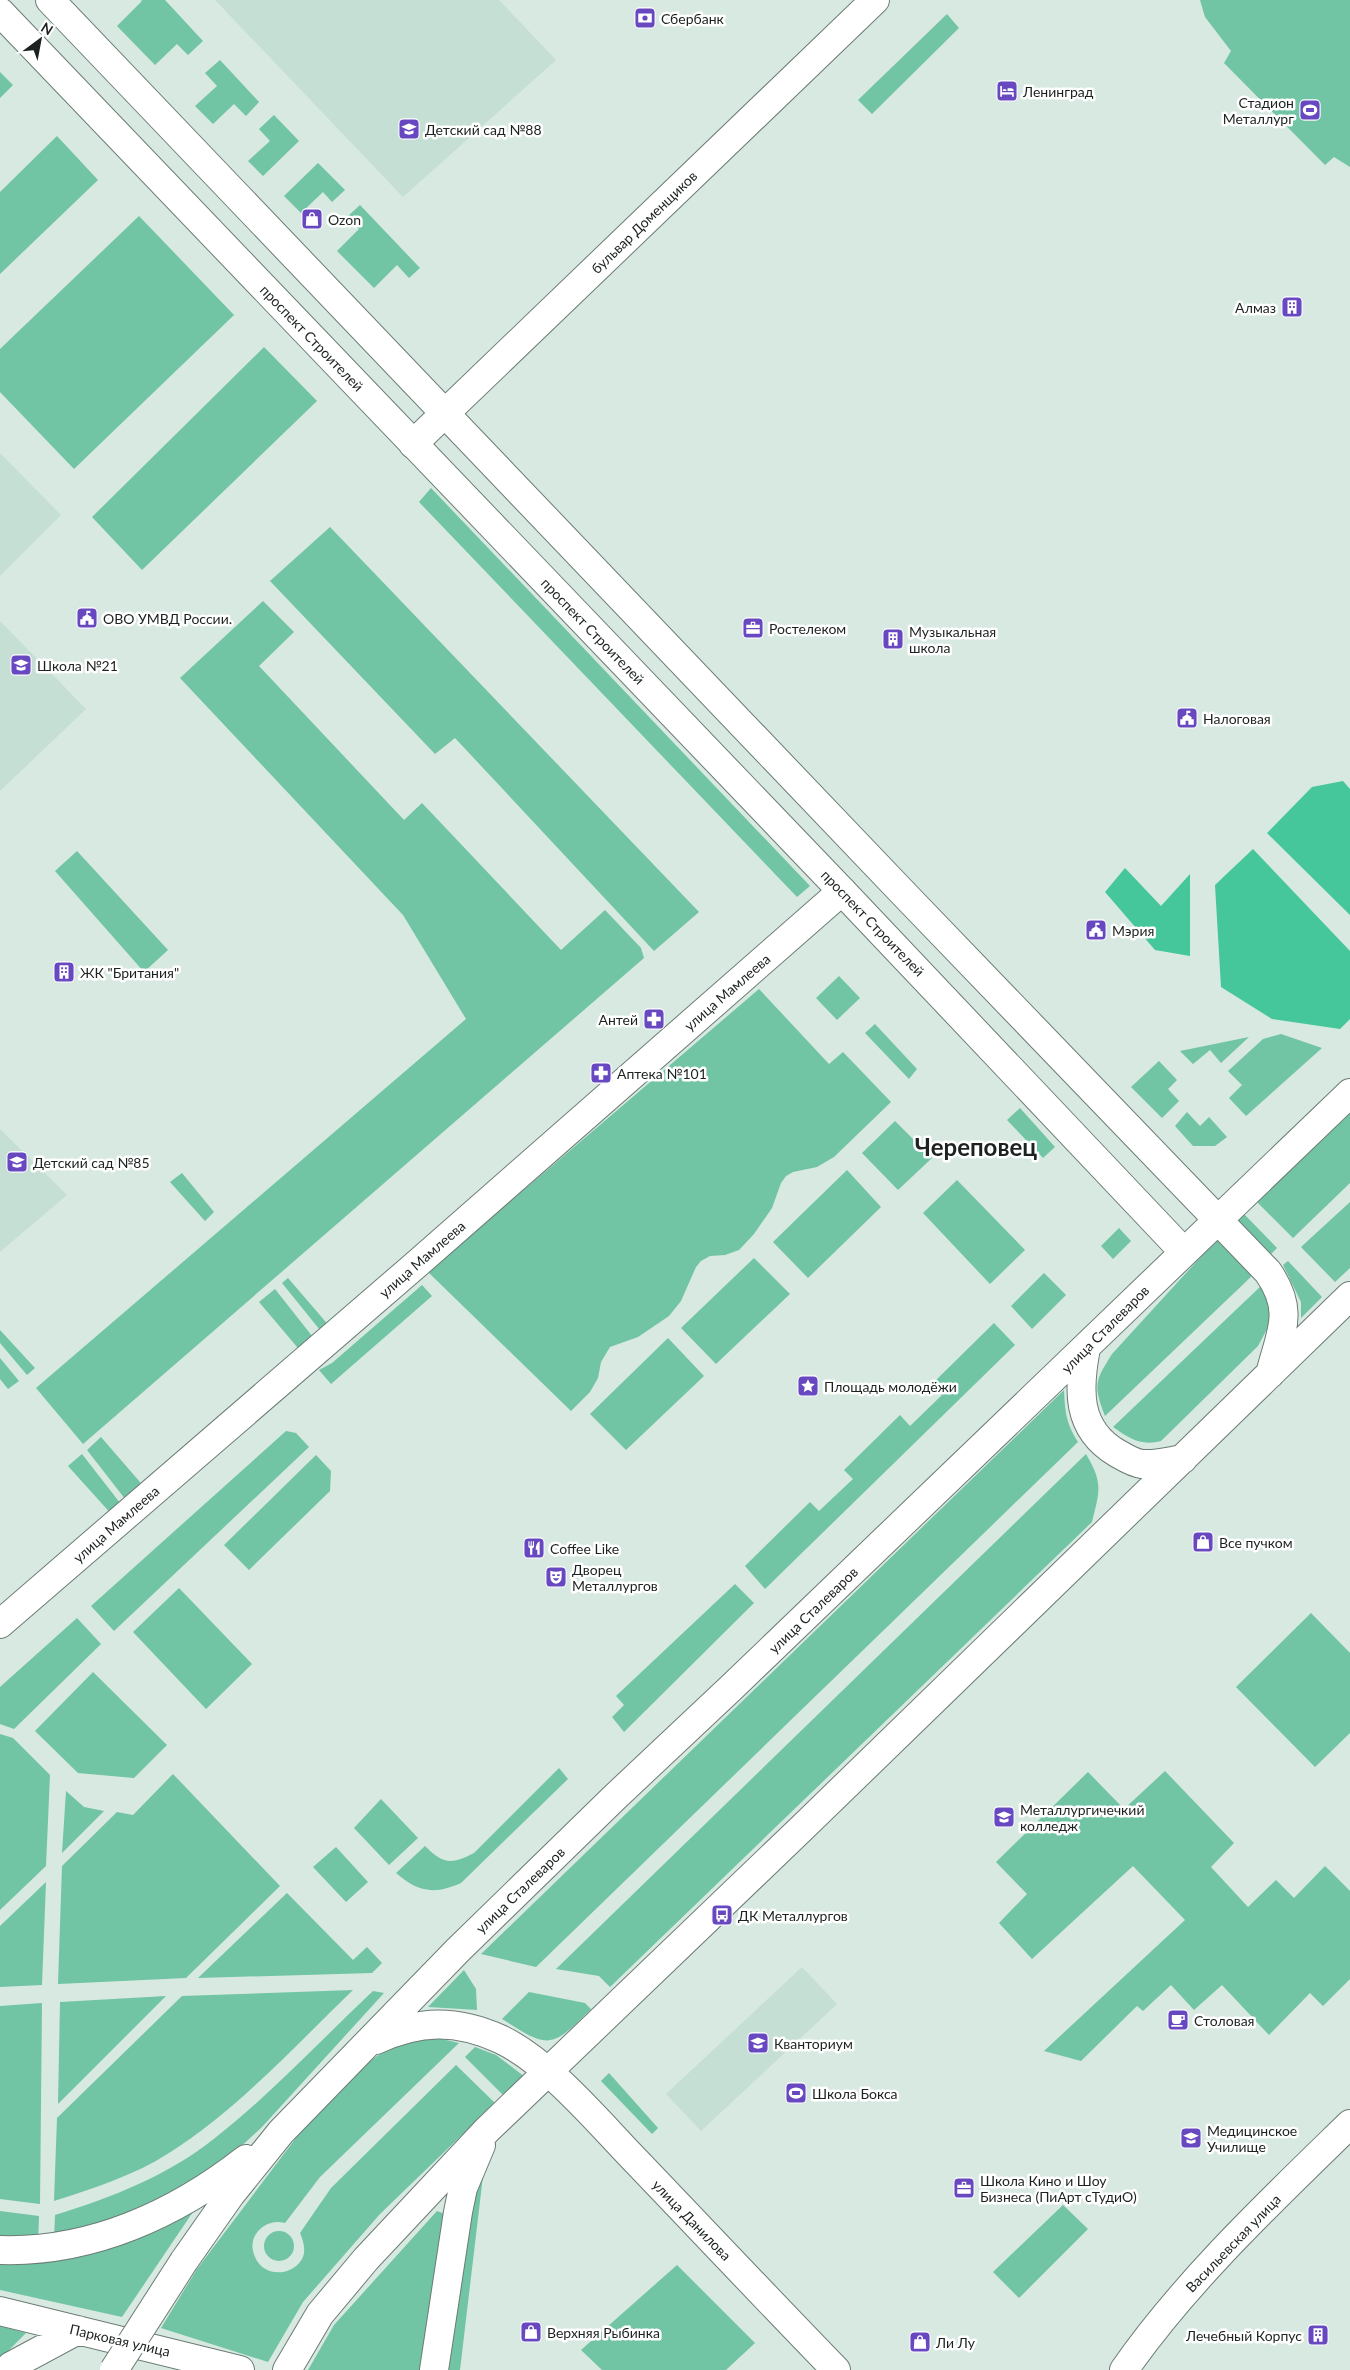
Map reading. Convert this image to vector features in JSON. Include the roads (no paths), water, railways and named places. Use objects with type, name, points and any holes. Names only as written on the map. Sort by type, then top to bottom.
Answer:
[{"type":"main road","points":[[50,0],[904,895],[1268,1272],[1278,1286],[1284,1302],[1284,1318],[1270,1374]]},
{"type":"main road","name":"бульвар Доменщиков","points":[[413,444],[875,0]]},
{"type":"main road","name":"проспект Строителей","points":[[0,12],[842,890],[1183,1251]]},
{"type":"main road","name":"улица Мамлеева","points":[[0,1624],[412,1269],[842,890]]},
{"type":"main road","name":"улица Сталеваров","points":[[281,2132],[362,2047],[608,1804],[1086,1348],[1183,1251],[1347,1099]]},
{"type":"main road","points":[[287,2370],[320,2314],[366,2259],[487,2130],[1350,1296]]},
{"type":"main road","points":[[1086,1348],[1080,1378],[1081,1401],[1087,1420],[1096,1436],[1109,1449],[1139,1464],[1154,1464],[1183,1459]]},
{"type":"main road","name":"улица Данилова","points":[[362,2047],[398,2030],[418,2025],[459,2026],[478,2030],[502,2040],[547,2072],[578,2100],[836,2370]]},
{"type":"main road","name":"Васильевская улица","points":[[1124,2370],[1185,2293],[1295,2178],[1350,2124]]},
{"type":"main road","points":[[434,2370],[463,2188],[487,2130]]},
{"type":"main road","points":[[0,2250],[26,2251],[65,2246],[118,2232],[163,2212],[222,2178],[281,2132]]},
{"type":"main road","points":[[114,2370],[184,2261],[231,2194],[281,2132]]},
{"type":"main road","name":"Парковая улица","points":[[0,2311],[240,2370]]},
{"type":"main road","points":[[9,2370],[11,2366],[78,2330]]},
{"type":"place","name":"Сбербанк","points":[[645,18]]},
{"type":"place","name":"Ленинград","points":[[1007,91]]},
{"type":"place","name":"Стадион Металлург","points":[[1310,110]]},
{"type":"place","name":"Детский сад №88","points":[[409,129]]},
{"type":"place","name":"Ozon","points":[[312,219]]},
{"type":"place","name":"Алмаз","points":[[1292,307]]},
{"type":"place","name":"ОВО УМВД России.","points":[[87,618]]},
{"type":"place","name":"Ростелеком","points":[[753,628]]},
{"type":"place","name":"Музыкальная школа","points":[[893,639]]},
{"type":"place","name":"Школа №21","points":[[21,665]]},
{"type":"place","name":"Налоговая","points":[[1187,718]]},
{"type":"place","name":"Мэрия","points":[[1096,930]]},
{"type":"place","name":"ЖК \"Британия\"","points":[[64,972]]},
{"type":"place","name":"Антей","points":[[654,1019]]},
{"type":"place","name":"Аптека №101","points":[[601,1073]]},
{"type":"place","name":"Детский сад №85","points":[[17,1162]]},
{"type":"place","name":"Площадь молодёжи","points":[[808,1386]]},
{"type":"place","name":"Все пучком","points":[[1203,1542]]},
{"type":"place","name":"Coffee Like","points":[[534,1548]]},
{"type":"place","name":"Дворец Металлургов","points":[[556,1577]]},
{"type":"place","name":"Металлургичечкий колледж","points":[[1004,1817]]},
{"type":"place","name":"ДК Металлургов","points":[[722,1915]]},
{"type":"place","name":"Столовая","points":[[1178,2020]]},
{"type":"place","name":"Кванториум","points":[[758,2043]]},
{"type":"place","name":"Школа Бокса","points":[[796,2093]]},
{"type":"place","name":"Медицинское Училище","points":[[1191,2138]]},
{"type":"place","name":"Школа Кино и Шоу Бизнеса (ПиАрт сТудиО)","points":[[964,2188]]},
{"type":"place","name":"Верхняя Рыбинка","points":[[531,2332]]},
{"type":"place","name":"Лечебный Корпус","points":[[1318,2335]]},
{"type":"place","name":"Ли Лу","points":[[920,2342]]},
{"type":"district","name":"Череповец","points":[[976,1146]]}]
